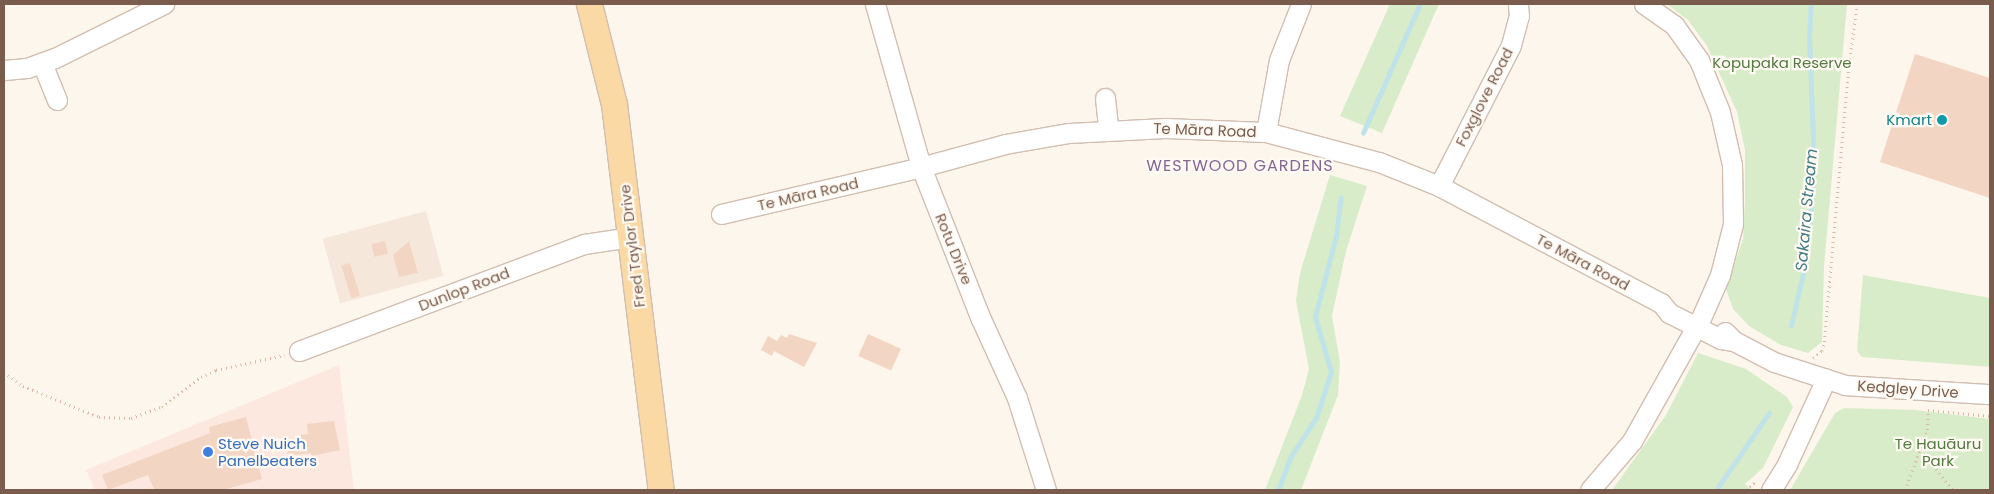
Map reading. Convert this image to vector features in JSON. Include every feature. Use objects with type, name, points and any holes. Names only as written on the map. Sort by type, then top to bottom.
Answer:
[{"type":"main road","name":"Fred Taylor Drive","points":[[589,4],[614,104],[661,490]]},
{"type":"street","points":[[4,70],[42,63],[164,4]]},
{"type":"street","name":"Rotu Drive","points":[[875,4],[921,167],[981,319],[1017,398],[1046,490]]},
{"type":"street","points":[[1266,132],[1279,60],[1301,4]]},
{"type":"street","name":"Foxglove Road","points":[[1439,186],[1510,45],[1518,16],[1518,4]]},
{"type":"street","points":[[1590,490],[1632,441],[1698,322],[1720,275],[1734,224],[1732,165],[1720,112],[1699,60],[1674,25],[1644,4]]},
{"type":"street","points":[[42,63],[57,100]]},
{"type":"street","points":[[1105,98],[1108,128]]},
{"type":"street","name":"Te Māra Road","points":[[721,214],[921,167],[1005,144],[1108,128],[1266,132],[1379,162],[1439,186],[1661,303],[1669,313],[1724,331],[1734,341],[1774,362],[1826,379]]},
{"type":"street","name":"Dunlop Road","points":[[299,351],[584,244],[631,237]]},
{"type":"street","points":[[1771,490],[1791,456],[1826,379]]},
{"type":"street","name":"Kedgley Drive","points":[[1826,379],[1845,385],[1990,394]]},
{"type":"path","points":[[1814,357],[1822,351],[1824,342],[1849,64],[1858,4]]},
{"type":"path","points":[[4,372],[23,386],[98,417],[131,418],[162,407],[201,376],[216,370],[299,351]]},
{"type":"path","points":[[1905,490],[1927,430],[1928,410],[1990,416]]},
{"type":"path","points":[[1920,450],[1953,490]]},
{"type":"shaded area","points":[[426,211],[443,276],[340,303],[323,239]]},
{"type":"shaded area","points":[[339,365],[354,490],[95,490],[86,470]]},
{"type":"green space","points":[[1390,4],[1439,4],[1382,133],[1340,116]]},
{"type":"green space","name":"Kopupaka Reserve","points":[[1667,4],[1847,4],[1824,267],[1822,342],[1808,353],[1781,345],[1749,326],[1733,309],[1726,289],[1743,239],[1745,201],[1745,150],[1737,112],[1707,46],[1688,20]]},
{"type":"green space","points":[[1330,175],[1367,186],[1346,251],[1332,316],[1340,362],[1338,395],[1301,490],[1265,490],[1302,395],[1309,369],[1296,301],[1300,273]]},
{"type":"green space","points":[[1863,275],[1990,298],[1990,367],[1862,357],[1857,351]]},
{"type":"green space","points":[[1698,353],[1746,369],[1787,397],[1793,407],[1763,468],[1745,484],[1752,490],[1612,490],[1666,415]]},
{"type":"green space","name":"Te Hauāuru Park","points":[[1844,408],[1915,410],[1990,419],[1990,490],[1790,490],[1835,413]]},
{"type":"building","name":"Kmart","points":[[1915,54],[1990,78],[1990,198],[1880,162]]},
{"type":"building","points":[[385,241],[388,254],[374,257],[371,244]]},
{"type":"building","points":[[409,241],[418,273],[399,277],[393,255]]},
{"type":"building","points":[[350,263],[360,296],[351,298],[341,266]]},
{"type":"building","points":[[789,334],[817,343],[804,367],[774,351],[772,356],[761,350],[768,336],[777,341],[781,335],[787,338]]},
{"type":"building","points":[[868,334],[901,349],[891,371],[858,356]]},
{"type":"building","name":"Steve Nuich Panelbeaters","points":[[246,417],[262,479],[223,490],[154,490],[148,475],[108,490],[102,475],[210,433],[209,427]]},
{"type":"building","points":[[334,421],[340,450],[312,456],[311,453],[288,456],[286,441],[301,439],[300,435],[308,434],[307,424]]},
{"type":"waterway","points":[[1363,133],[1420,4]]},
{"type":"waterway","name":"Sakaira Stream","points":[[1791,326],[1807,256],[1814,166],[1809,38],[1811,4]]},
{"type":"waterway","points":[[1278,490],[1290,458],[1316,418],[1331,372],[1315,317],[1336,236],[1341,198]]},
{"type":"waterway","name":"Sakaira Stream","points":[[1716,490],[1769,413]]},
{"type":"place","name":"Kmart","points":[[1942,120]]},
{"type":"place","name":"Steve Nuich Panelbeaters","points":[[208,452]]},
{"type":"district","name":"WESTWOOD GARDENS","points":[[1240,166]]}]
